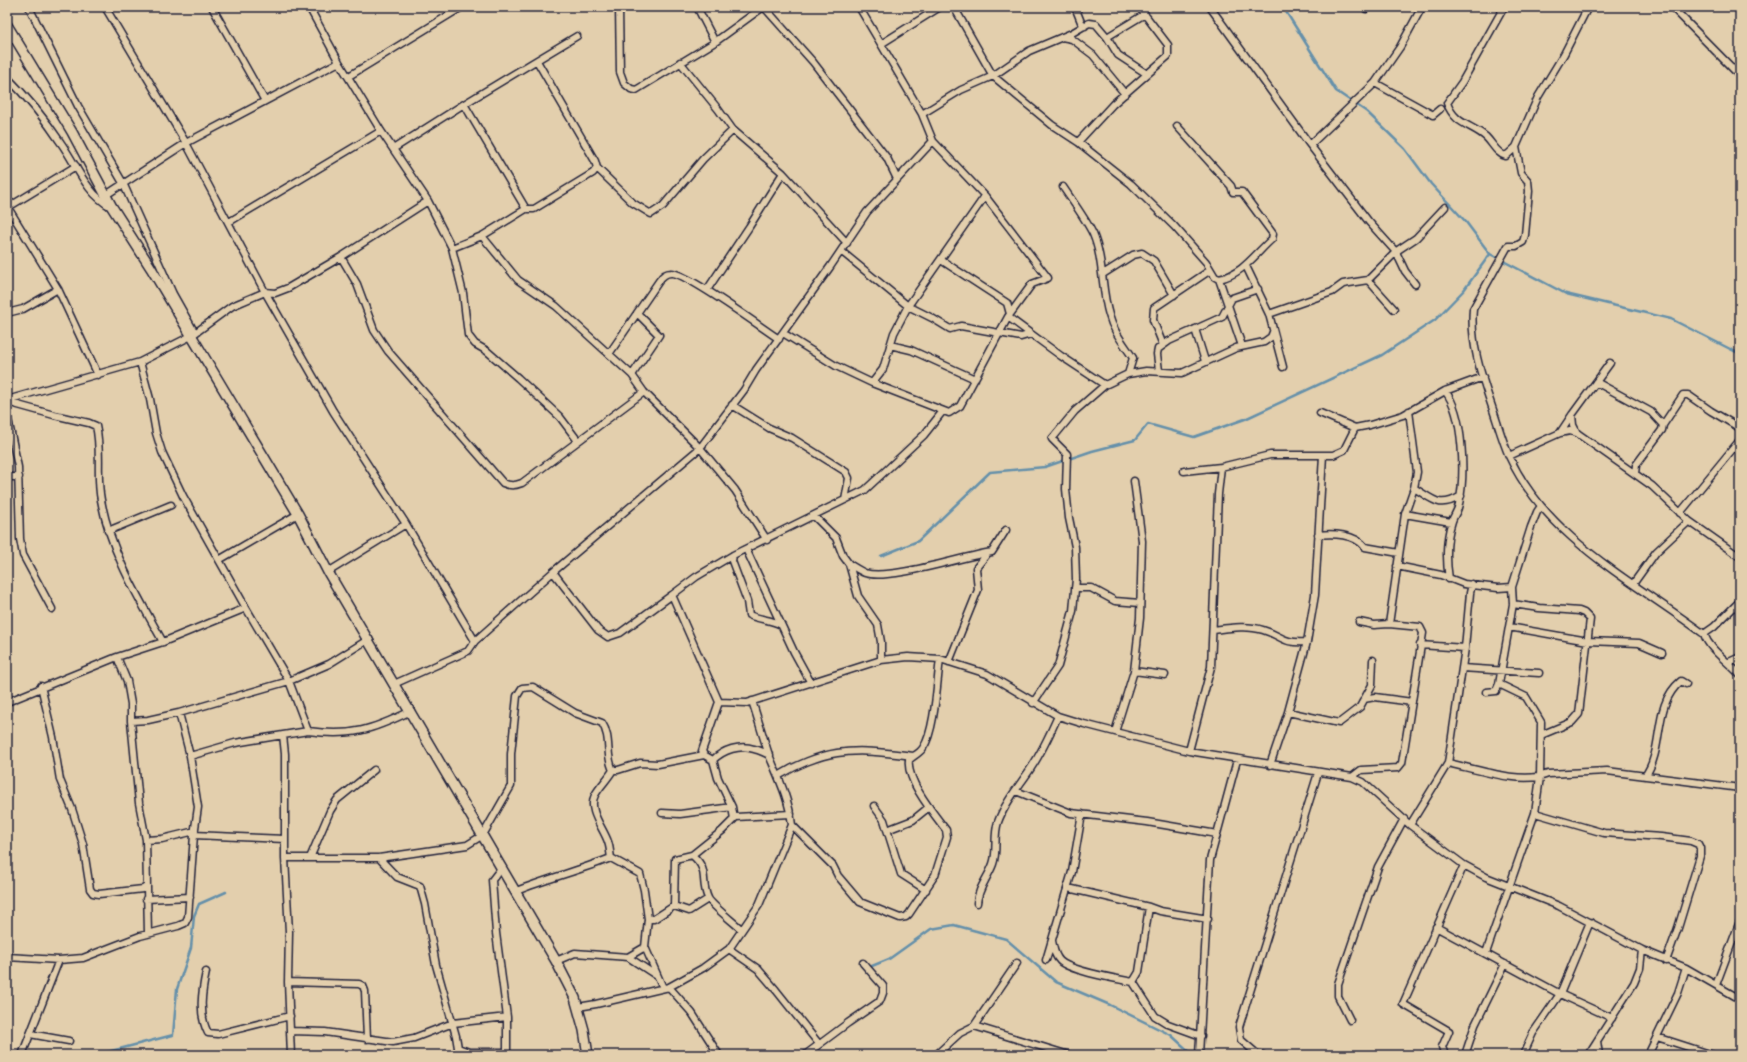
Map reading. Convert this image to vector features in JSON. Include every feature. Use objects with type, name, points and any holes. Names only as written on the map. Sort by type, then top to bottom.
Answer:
[{"type":"main road","points":[[7,25],[72,132],[112,207],[193,335],[298,514],[328,572],[411,711],[556,961],[578,1007],[588,1055]]},
{"type":"street","points":[[29,7],[78,106],[123,183],[193,335]]},
{"type":"street","points":[[105,7],[186,143],[230,222],[265,292],[333,411],[406,524],[475,641]]},
{"type":"street","points":[[212,7],[265,101]]},
{"type":"street","points":[[309,7],[339,62],[393,149],[428,201],[452,248],[463,293],[468,335],[475,344],[487,351],[560,417],[578,441]]},
{"type":"street","points":[[349,76],[462,7]]},
{"type":"street","points":[[619,7],[620,72],[624,83],[631,89],[636,90],[714,42],[764,7],[822,74],[887,158],[897,179]]},
{"type":"street","points":[[697,7],[714,42]]},
{"type":"street","points":[[783,333],[836,366],[872,383],[949,413],[960,406],[1009,315],[1032,284],[1048,278],[985,196],[933,141],[922,114],[859,7]]},
{"type":"street","points":[[881,44],[940,7]]},
{"type":"street","points":[[954,7],[993,76],[1052,125],[1078,142],[1142,195],[1174,226],[1206,262],[1215,277],[1219,279],[1242,346]]},
{"type":"street","points":[[1075,7],[1081,22],[1085,26]]},
{"type":"street","points":[[1078,142],[1125,94],[1168,56],[1168,45],[1139,7]]},
{"type":"street","points":[[1210,7],[1310,145],[1369,222],[1396,252],[1405,272],[1415,284]]},
{"type":"street","points":[[1310,145],[1375,83],[1400,47],[1422,7]]},
{"type":"street","points":[[1504,7],[1462,82],[1447,103],[1450,112],[1464,126],[1485,136],[1500,155],[1506,156],[1516,147],[1538,97],[1564,54],[1588,7]]},
{"type":"street","points":[[1672,7],[1740,76]]},
{"type":"street","points":[[1107,37],[1145,14]]},
{"type":"street","points":[[922,114],[961,90],[993,76],[1029,51],[1062,37],[1089,23],[1096,24],[1107,37],[1118,55],[1147,74]]},
{"type":"street","points":[[393,149],[577,36]]},
{"type":"street","points":[[1062,37],[1072,39],[1093,55],[1125,94]]},
{"type":"street","points":[[537,61],[595,161],[597,168],[633,203],[651,214],[663,206],[702,159],[733,130]]},
{"type":"street","points":[[106,195],[186,143],[339,62]]},
{"type":"street","points":[[680,62],[733,130],[783,173],[847,243]]},
{"type":"street","points":[[7,76],[28,99],[61,142],[90,192],[112,207]]},
{"type":"street","points":[[1375,83],[1433,115],[1440,109]]},
{"type":"street","points":[[464,104],[526,209]]},
{"type":"street","points":[[1177,126],[1231,186],[1233,192],[1242,192],[1270,229],[1272,239],[1259,250],[1246,266],[1219,279]]},
{"type":"street","points":[[230,222],[382,131]]},
{"type":"street","points":[[394,684],[468,651],[475,641],[553,572],[700,448],[744,390],[756,370],[847,243],[867,212],[933,141]]},
{"type":"street","points":[[1516,147],[1521,173],[1528,181],[1529,191],[1523,242],[1516,246],[1508,246],[1473,310],[1473,335],[1483,377],[1509,456],[1541,506],[1580,546],[1704,634],[1710,647],[1729,662],[1740,676]]},
{"type":"street","points":[[76,166],[7,207],[58,289],[98,375]]},
{"type":"street","points":[[452,248],[466,244],[482,236],[526,209],[534,209],[593,173],[597,168]]},
{"type":"street","points":[[707,290],[749,228],[783,173]]},
{"type":"street","points":[[1063,187],[1093,234],[1103,274],[1102,283],[1109,316],[1117,334],[1133,358],[1128,374]]},
{"type":"street","points":[[872,383],[884,369],[890,345],[908,306],[942,260],[985,196]]},
{"type":"street","points":[[7,401],[140,362],[193,335],[232,306],[265,292],[275,293],[288,288],[341,257],[428,201]]},
{"type":"street","points":[[1269,314],[1332,292],[1344,284],[1368,280],[1396,252],[1416,238],[1445,207]]},
{"type":"street","points":[[482,236],[518,280],[556,306],[632,375],[644,392],[700,448],[735,490],[767,540]]},
{"type":"street","points":[[841,250],[908,306],[932,318],[950,330],[961,326],[1021,337],[1031,334]]},
{"type":"street","points":[[1103,274],[1133,255],[1142,253],[1154,261],[1174,295]]},
{"type":"street","points":[[341,257],[357,284],[374,330],[388,351],[503,483],[515,486],[522,482],[644,392]]},
{"type":"street","points":[[942,260],[1006,303],[1009,315],[1031,334],[1105,385]]},
{"type":"street","points":[[1246,266],[1269,314],[1283,367]]},
{"type":"street","points":[[1163,345],[1153,320],[1152,313],[1154,308],[1209,271],[1209,268]]},
{"type":"street","points":[[609,354],[664,274],[672,273],[678,274],[707,290],[779,339]]},
{"type":"street","points":[[1368,280],[1394,308]]},
{"type":"street","points":[[7,313],[23,309],[58,289]]},
{"type":"street","points":[[1159,371],[1157,354],[1158,349],[1195,329],[1222,317],[1227,304],[1232,298],[1258,289]]},
{"type":"street","points":[[632,375],[658,336],[637,313]]},
{"type":"street","points":[[1195,329],[1206,361]]},
{"type":"street","points":[[1033,703],[1058,666],[1073,611],[1075,588],[1075,547],[1069,518],[1066,489],[1067,454],[1052,439],[1075,411],[1105,385],[1128,374],[1146,371],[1182,373],[1242,346],[1264,342],[1271,337],[1273,332]]},
{"type":"street","points":[[890,345],[912,350],[975,379]]},
{"type":"street","points":[[140,362],[150,399],[156,433],[162,452],[183,496],[289,681],[308,731]]},
{"type":"street","points":[[1560,433],[1610,363]]},
{"type":"street","points":[[1320,413],[1355,428],[1370,425],[1409,411],[1445,391],[1483,377]]},
{"type":"street","points":[[1596,382],[1650,412],[1663,425]]},
{"type":"street","points":[[1445,391],[1450,397],[1459,426],[1463,466],[1461,496],[1458,510],[1451,522],[1447,555],[1449,578]]},
{"type":"street","points":[[1635,474],[1636,465],[1662,430],[1663,425],[1684,395],[1688,395],[1740,428]]},
{"type":"street","points":[[7,401],[96,426],[100,458],[100,498],[108,531],[125,575],[163,642]]},
{"type":"street","points":[[732,405],[769,428],[792,438],[846,472],[849,478],[844,500]]},
{"type":"street","points":[[553,572],[598,630],[608,637],[620,633],[696,577],[746,549],[767,540],[865,490],[924,435],[942,411]]},
{"type":"street","points":[[1389,624],[1405,514],[1414,488],[1417,472],[1409,411]]},
{"type":"street","points":[[7,414],[18,467],[20,538],[23,555],[52,609]]},
{"type":"street","points":[[1572,415],[1573,425],[1577,433]]},
{"type":"street","points":[[1346,423],[1350,436]]},
{"type":"street","points":[[1184,471],[1221,467],[1270,455],[1333,455],[1344,450],[1355,428]]},
{"type":"street","points":[[1509,456],[1560,433],[1570,431],[1577,433],[1624,468],[1652,486],[1689,521],[1740,557]]},
{"type":"street","points":[[1680,513],[1740,440]]},
{"type":"street","points":[[1270,765],[1288,712],[1307,642],[1315,595],[1323,455]]},
{"type":"street","points":[[1189,751],[1211,667],[1218,494],[1221,467]]},
{"type":"street","points":[[7,476],[19,477]]},
{"type":"street","points":[[1115,732],[1134,671],[1140,603],[1142,541],[1134,481]]},
{"type":"street","points":[[1414,488],[1444,503],[1461,496]]},
{"type":"street","points":[[108,531],[171,505]]},
{"type":"street","points":[[1486,692],[1496,691],[1499,684],[1513,604],[1512,587],[1531,527],[1541,506]]},
{"type":"street","points":[[219,560],[298,514]]},
{"type":"street","points":[[1405,514],[1451,522]]},
{"type":"street","points":[[814,516],[836,538],[843,556],[849,564],[858,596],[878,625],[881,642],[881,660]]},
{"type":"street","points":[[1633,584],[1656,552],[1689,521]]},
{"type":"street","points":[[328,572],[406,524]]},
{"type":"street","points":[[849,564],[866,573],[883,574],[908,571],[992,552],[996,548],[1006,530]]},
{"type":"street","points":[[1318,535],[1329,534],[1354,538],[1362,542],[1365,547],[1399,553]]},
{"type":"street","points":[[746,549],[782,626],[811,683]]},
{"type":"street","points":[[949,662],[978,590],[976,568],[988,553]]},
{"type":"street","points":[[733,556],[732,561],[747,601],[750,615],[756,618],[774,620],[782,626]]},
{"type":"street","points":[[1397,566],[1472,584],[1498,588],[1512,587]]},
{"type":"street","points":[[1410,825],[1448,763],[1462,668],[1472,584]]},
{"type":"street","points":[[1075,588],[1091,588],[1115,601],[1140,603]]},
{"type":"street","points":[[672,596],[719,702],[709,732],[702,747],[704,755]]},
{"type":"street","points":[[1704,634],[1714,627],[1740,601]]},
{"type":"street","points":[[1513,604],[1584,613],[1590,619],[1579,714],[1572,722],[1541,735]]},
{"type":"street","points":[[7,702],[41,686],[117,657],[163,642],[246,608]]},
{"type":"street","points":[[1352,777],[1361,770],[1398,768],[1402,763],[1423,633],[1420,627],[1389,624],[1374,625],[1359,622]]},
{"type":"street","points":[[1213,630],[1243,627],[1263,630],[1289,642],[1307,642]]},
{"type":"street","points":[[1509,628],[1588,641],[1638,643],[1662,653]]},
{"type":"street","points":[[131,721],[148,720],[179,713],[289,681],[329,664],[368,639]]},
{"type":"street","points":[[1420,645],[1464,648]]},
{"type":"street","points":[[117,657],[126,681],[131,704],[131,721],[139,803],[146,840],[146,899],[148,934]]},
{"type":"street","points":[[719,702],[738,703],[752,701],[881,660],[908,657],[940,659],[987,674],[1033,703],[1058,716],[1189,751],[1318,773],[1352,777],[1363,782],[1410,825],[1464,865],[1486,877],[1559,906],[1642,950],[1686,968],[1740,999]]},
{"type":"street","points":[[1729,662],[1740,657]]},
{"type":"street","points":[[792,825],[833,866],[838,876],[860,902],[900,918],[906,917],[926,890],[935,874],[947,837],[946,830],[929,807],[910,774],[908,766],[909,760],[923,749],[927,740],[934,712],[940,659]]},
{"type":"street","points":[[1288,712],[1339,723],[1360,707],[1372,686],[1373,660]]},
{"type":"street","points":[[1462,668],[1539,673]]},
{"type":"street","points":[[1134,671],[1165,676]]},
{"type":"street","points":[[1646,775],[1652,767],[1663,708],[1670,692],[1681,681],[1686,684]]},
{"type":"street","points":[[1486,953],[1535,813],[1540,777],[1541,722],[1526,697],[1499,684]]},
{"type":"street","points":[[41,686],[53,737],[60,780],[72,809],[83,844],[90,889],[93,893],[99,894],[143,889],[146,887]]},
{"type":"street","points":[[285,858],[379,858],[467,845],[483,835],[511,786],[511,754],[517,696],[522,688],[533,687],[575,713],[602,723],[608,735],[610,764],[613,770]]},
{"type":"street","points":[[1364,699],[1375,697],[1412,702]]},
{"type":"street","points":[[578,1007],[666,987],[703,968],[729,949],[759,905],[792,825],[791,814],[780,775],[770,755],[752,701]]},
{"type":"street","points":[[190,756],[235,743],[308,731],[331,734],[361,731],[377,727],[411,711]]},
{"type":"street","points":[[7,957],[59,960],[83,958],[148,934],[185,923],[188,917],[194,833],[198,806],[190,756],[179,713]]},
{"type":"street","points":[[978,903],[978,895],[993,866],[996,853],[994,840],[998,822],[1016,791],[1016,787],[1032,768],[1048,739],[1058,716]]},
{"type":"street","points":[[283,735],[285,858],[289,932],[288,982],[292,1055]]},
{"type":"street","points":[[712,760],[724,751],[744,747],[755,749],[770,755]]},
{"type":"street","points":[[780,775],[793,767],[837,753],[879,752],[914,756]]},
{"type":"street","points":[[613,770],[618,770],[640,763],[658,764],[704,755],[712,760],[718,778],[732,807],[734,819]]},
{"type":"street","points":[[1199,1055],[1208,919],[1210,860],[1237,760]]},
{"type":"street","points":[[1448,763],[1525,779],[1540,777],[1548,774],[1607,771],[1646,775],[1674,781],[1740,788]]},
{"type":"street","points":[[310,858],[330,811],[337,800],[374,770]]},
{"type":"street","points":[[611,858],[608,842],[599,825],[594,809],[594,796],[606,782],[613,770]]},
{"type":"street","points":[[1263,1055],[1256,1052],[1241,1040],[1239,1027],[1318,773]]},
{"type":"street","points":[[1016,791],[1054,808],[1071,813],[1147,822],[1217,834]]},
{"type":"street","points":[[874,806],[884,820],[901,874],[926,890]]},
{"type":"street","points":[[662,812],[680,814],[732,807]]},
{"type":"street","points":[[887,830],[913,820],[929,807]]},
{"type":"street","points":[[1535,813],[1604,833],[1661,837],[1691,841],[1698,844],[1700,848],[1700,856],[1678,928],[1666,961]]},
{"type":"street","points":[[674,906],[675,859],[692,855],[722,832],[734,819],[791,814]]},
{"type":"street","points":[[1046,960],[1068,888],[1082,814]]},
{"type":"street","points":[[1350,1020],[1338,996],[1338,984],[1378,867],[1404,819]]},
{"type":"street","points":[[146,840],[194,833],[285,839]]},
{"type":"street","points":[[692,855],[699,861],[704,872],[708,899],[742,930]]},
{"type":"street","points":[[379,858],[397,877],[420,886],[425,904],[436,965],[458,1048],[456,1055]]},
{"type":"street","points":[[516,891],[544,880],[576,872],[611,858]]},
{"type":"street","points":[[611,858],[640,874],[648,919],[645,947],[658,976],[666,987],[692,1013],[719,1055]]},
{"type":"street","points":[[1445,1055],[1442,1047],[1449,1031],[1403,1004],[1464,865]]},
{"type":"street","points":[[458,1048],[469,1052],[507,1054],[507,1017],[496,933],[492,880],[502,867]]},
{"type":"street","points":[[1068,888],[1149,907],[1160,911],[1208,919]]},
{"type":"street","points":[[146,899],[190,897]]},
{"type":"street","points":[[674,906],[689,911],[708,899]]},
{"type":"street","points":[[648,919],[654,919],[674,906]]},
{"type":"street","points":[[1133,982],[1139,972],[1149,907]]},
{"type":"street","points":[[1716,985],[1740,921]]},
{"type":"street","points":[[1522,1055],[1533,1033],[1560,994],[1590,922]]},
{"type":"street","points":[[1436,927],[1560,994],[1612,1018]]},
{"type":"street","points":[[1052,941],[1055,954],[1062,963],[1074,968],[1133,982],[1155,1016],[1168,1024],[1201,1036]]},
{"type":"street","points":[[628,957],[645,947]]},
{"type":"street","points":[[729,949],[758,969],[818,1044]]},
{"type":"street","points":[[1588,1055],[1634,983],[1640,968],[1642,950]]},
{"type":"street","points":[[556,961],[575,953],[628,957],[658,976]]},
{"type":"street","points":[[22,1055],[59,960]]},
{"type":"street","points":[[805,1055],[818,1044],[880,1001],[883,993],[883,986],[863,963]]},
{"type":"street","points":[[936,1055],[960,1033],[974,1026],[1017,963]]},
{"type":"street","points":[[1465,1055],[1476,1025],[1505,964]]},
{"type":"street","points":[[1648,1055],[1678,993],[1686,968]]},
{"type":"street","points":[[206,972],[201,996],[205,1026],[208,1032],[218,1034],[290,1016]]},
{"type":"street","points":[[288,982],[358,984],[363,986],[365,991],[367,1039]]},
{"type":"street","points":[[291,1031],[324,1032],[393,1042],[414,1038],[452,1023],[507,1017]]},
{"type":"street","points":[[974,1026],[1069,1055]]},
{"type":"street","points":[[30,1034],[69,1041]]},
{"type":"street","points":[[1657,1037],[1713,1055]]},
{"type":"street","points":[[1597,1040],[1599,1055]]},
{"type":"waterway","points":[[1283,7],[1336,91],[1367,112],[1405,149],[1431,184],[1466,222],[1490,254],[1566,294],[1671,319],[1740,354]]},
{"type":"waterway","points":[[881,556],[918,541],[990,472],[1045,467],[1092,451],[1135,440],[1148,424],[1194,437],[1245,419],[1382,355],[1435,320],[1464,290],[1490,254]]},
{"type":"waterway","points":[[96,1055],[173,1035],[177,989],[191,948],[194,916],[199,904],[226,892]]},
{"type":"waterway","points":[[872,966],[889,959],[931,929],[954,925],[1006,939],[1056,982],[1110,1005],[1171,1035],[1193,1055]]}]
